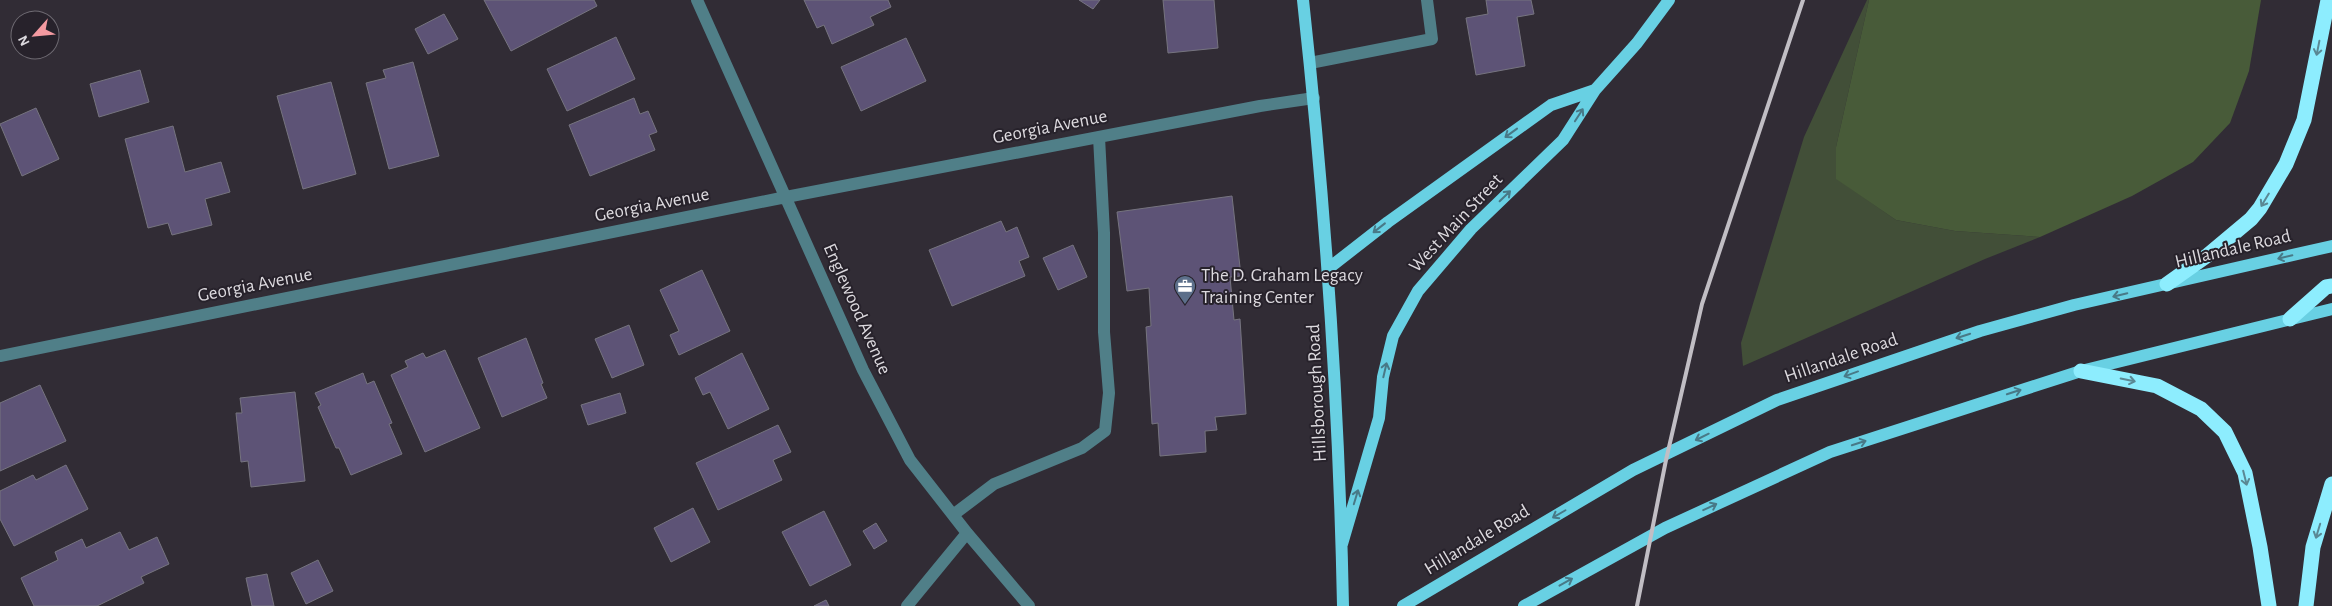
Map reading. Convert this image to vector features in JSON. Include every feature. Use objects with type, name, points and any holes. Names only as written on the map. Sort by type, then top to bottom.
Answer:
[{"type":"highway","points":[[2168,284],[2208,255],[2251,219],[2260,208],[2286,164],[2304,120],[2328,0]]},
{"type":"highway","points":[[2290,319],[2326,287],[2332,286]]},
{"type":"highway","points":[[2081,371],[2157,386],[2201,409],[2225,432],[2245,473],[2260,547],[2268,606]]},
{"type":"highway","points":[[2306,606],[2313,547],[2332,484]]},
{"type":"main road","name":"Hillsborough Road","points":[[1303,0],[1329,268],[1340,459],[1343,606]]},
{"type":"main road","name":"West Main Street","points":[[1342,544],[1379,418],[1383,377],[1394,336],[1418,291],[1471,229],[1563,140],[1595,90],[1638,43],[1669,0]]},
{"type":"main road","name":"West Main Street","points":[[1329,268],[1388,222],[1550,105],[1595,90]]},
{"type":"main road","name":"Hillandale Road","points":[[1403,606],[1633,470],[1777,400],[1980,331],[2074,305],[2332,246]]},
{"type":"main road","points":[[1524,606],[1665,528],[1830,452],[2081,371],[2332,309]]},
{"type":"street","name":"Englewood Avenue","points":[[697,0],[863,370],[910,460],[967,533],[1029,606]]},
{"type":"street","points":[[1310,63],[1432,39],[1426,0]]},
{"type":"street","name":"Georgia Avenue","points":[[0,356],[786,197],[1099,136],[1260,106],[1314,98]]},
{"type":"street","points":[[953,515],[994,484],[1082,448],[1104,431],[1109,393],[1104,332],[1104,233],[1099,136]]},
{"type":"street","points":[[908,606],[967,533]]},
{"type":"green space","points":[[1867,0],[1869,0],[1836,147],[1837,179],[1896,220],[1955,231],[2040,237],[1985,259],[1743,366],[1741,343],[1804,137]]},
{"type":"green space","points":[[1869,0],[2261,0],[2249,71],[2230,123],[2193,162],[2132,196],[2040,237],[1955,231],[1896,220],[1836,179],[1836,147]]},
{"type":"building","points":[[484,0],[594,0],[597,6],[511,51]]},
{"type":"building","points":[[804,0],[888,0],[891,7],[870,17],[874,25],[832,44],[824,25],[817,28]]},
{"type":"building","points":[[1079,0],[1100,0],[1093,9]]},
{"type":"building","points":[[1163,0],[1214,0],[1218,48],[1168,53]]},
{"type":"building","points":[[1486,0],[1531,0],[1534,14],[1517,17],[1525,66],[1476,75],[1466,18],[1488,14]]},
{"type":"building","points":[[444,14],[458,39],[428,54],[415,29]]},
{"type":"building","points":[[616,37],[635,79],[567,111],[547,69]]},
{"type":"building","points":[[906,38],[926,81],[861,111],[841,67]]},
{"type":"building","points":[[413,62],[439,156],[389,169],[366,83],[386,78],[383,70]]},
{"type":"building","points":[[140,70],[149,102],[99,117],[90,84]]},
{"type":"building","points":[[331,82],[356,174],[303,189],[277,96]]},
{"type":"building","points":[[634,98],[640,114],[648,111],[657,132],[649,135],[655,150],[590,176],[569,125]]},
{"type":"building","points":[[36,108],[59,159],[22,176],[0,124]]},
{"type":"building","points":[[173,126],[185,172],[221,162],[230,192],[205,199],[212,225],[172,235],[168,223],[148,228],[125,139]]},
{"type":"building","points":[[1232,196],[1241,276],[1230,277],[1234,320],[1240,319],[1246,414],[1215,417],[1217,430],[1205,431],[1206,452],[1160,456],[1158,423],[1152,424],[1146,327],[1151,326],[1149,288],[1127,291],[1117,212]]},
{"type":"building","points":[[1001,221],[1006,232],[1017,227],[1029,257],[1019,261],[1025,276],[952,306],[929,250]]},
{"type":"building","points":[[1073,245],[1087,277],[1058,290],[1043,258]]},
{"type":"building","points":[[702,270],[730,331],[679,355],[670,335],[679,331],[660,290]]},
{"type":"building","points":[[629,325],[644,365],[612,378],[595,339]]},
{"type":"building","points":[[526,338],[547,398],[502,417],[478,358]]},
{"type":"building","points":[[445,350],[480,428],[425,452],[391,375],[408,367],[405,361],[423,353],[426,358]]},
{"type":"building","points":[[742,353],[769,409],[728,429],[710,392],[703,395],[695,378]]},
{"type":"building","points":[[363,373],[367,384],[374,381],[392,423],[389,424],[402,454],[351,475],[339,448],[336,448],[318,407],[321,405],[315,393]]},
{"type":"building","points":[[40,385],[66,441],[0,471],[0,403]]},
{"type":"building","points":[[295,392],[305,481],[251,487],[248,461],[241,462],[236,413],[242,413],[240,398]]},
{"type":"building","points":[[620,393],[626,413],[588,425],[581,405]]},
{"type":"building","points":[[778,425],[791,452],[773,460],[782,480],[718,510],[696,463]]},
{"type":"building","points":[[66,465],[88,509],[14,546],[0,519],[0,491],[33,475],[36,480]]},
{"type":"building","points":[[693,508],[710,542],[671,562],[654,528]]},
{"type":"building","points":[[824,511],[851,565],[810,586],[782,532]]},
{"type":"building","points":[[876,523],[887,541],[874,549],[863,531]]},
{"type":"building","points":[[120,532],[129,550],[157,537],[169,564],[141,577],[144,583],[97,606],[34,606],[21,578],[58,560],[55,552],[82,539],[86,548]]},
{"type":"building","points":[[318,560],[333,591],[306,604],[291,573]]},
{"type":"building","points":[[267,574],[274,606],[252,606],[246,578]]},
{"type":"building","points":[[826,600],[829,606],[814,606]]},
{"type":"railway","points":[[1637,606],[1666,460],[1702,304],[1803,0]]},
{"type":"place","name":"The D. Graham Legacy Training Center","points":[[1185,305]]}]
